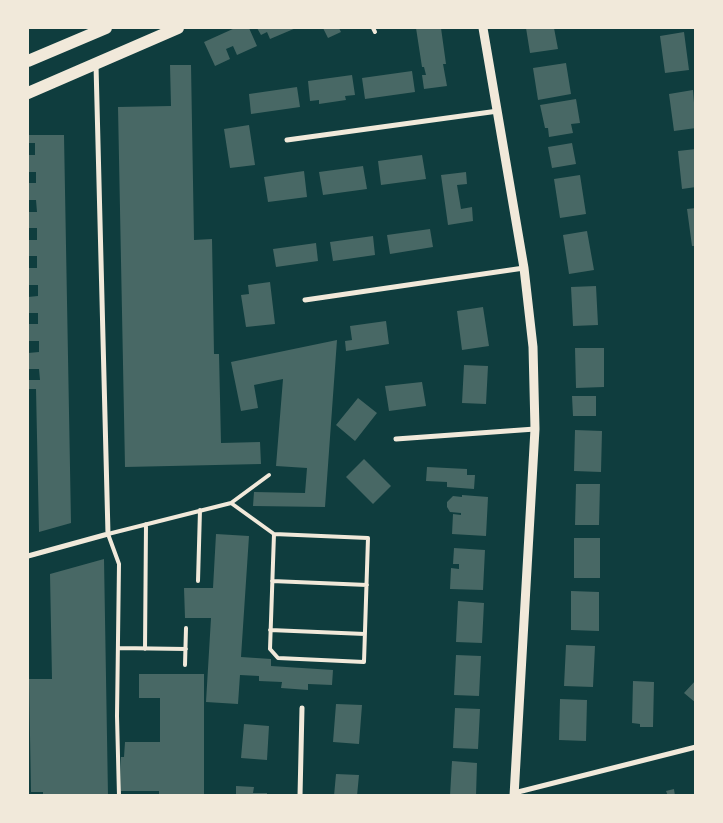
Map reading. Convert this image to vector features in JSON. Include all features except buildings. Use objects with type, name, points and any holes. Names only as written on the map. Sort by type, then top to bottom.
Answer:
[{"type":"main road","points":[[28,61],[106,28]]},
{"type":"main road","points":[[28,93],[178,28]]},
{"type":"street","points":[[483,28],[524,268],[533,347],[535,429],[514,794],[696,747]]},
{"type":"street","points":[[28,556],[108,534],[96,64]]},
{"type":"street","points":[[287,140],[498,111]]},
{"type":"street","points":[[304,300],[524,268]]},
{"type":"street","points":[[396,439],[535,429]]},
{"type":"street","points":[[300,796],[302,708]]},
{"type":"lane","points":[[119,796],[117,716],[119,564],[108,534],[231,503],[269,475]]},
{"type":"lane","points":[[231,503],[274,534],[368,538],[364,662],[278,658],[270,650],[274,534]]},
{"type":"lane","points":[[198,581],[200,510]]},
{"type":"lane","points":[[144,649],[146,524]]},
{"type":"lane","points":[[272,581],[366,585]]},
{"type":"lane","points":[[185,665],[186,628]]},
{"type":"lane","points":[[270,630],[365,634]]},
{"type":"lane","points":[[118,648],[186,649]]}]
